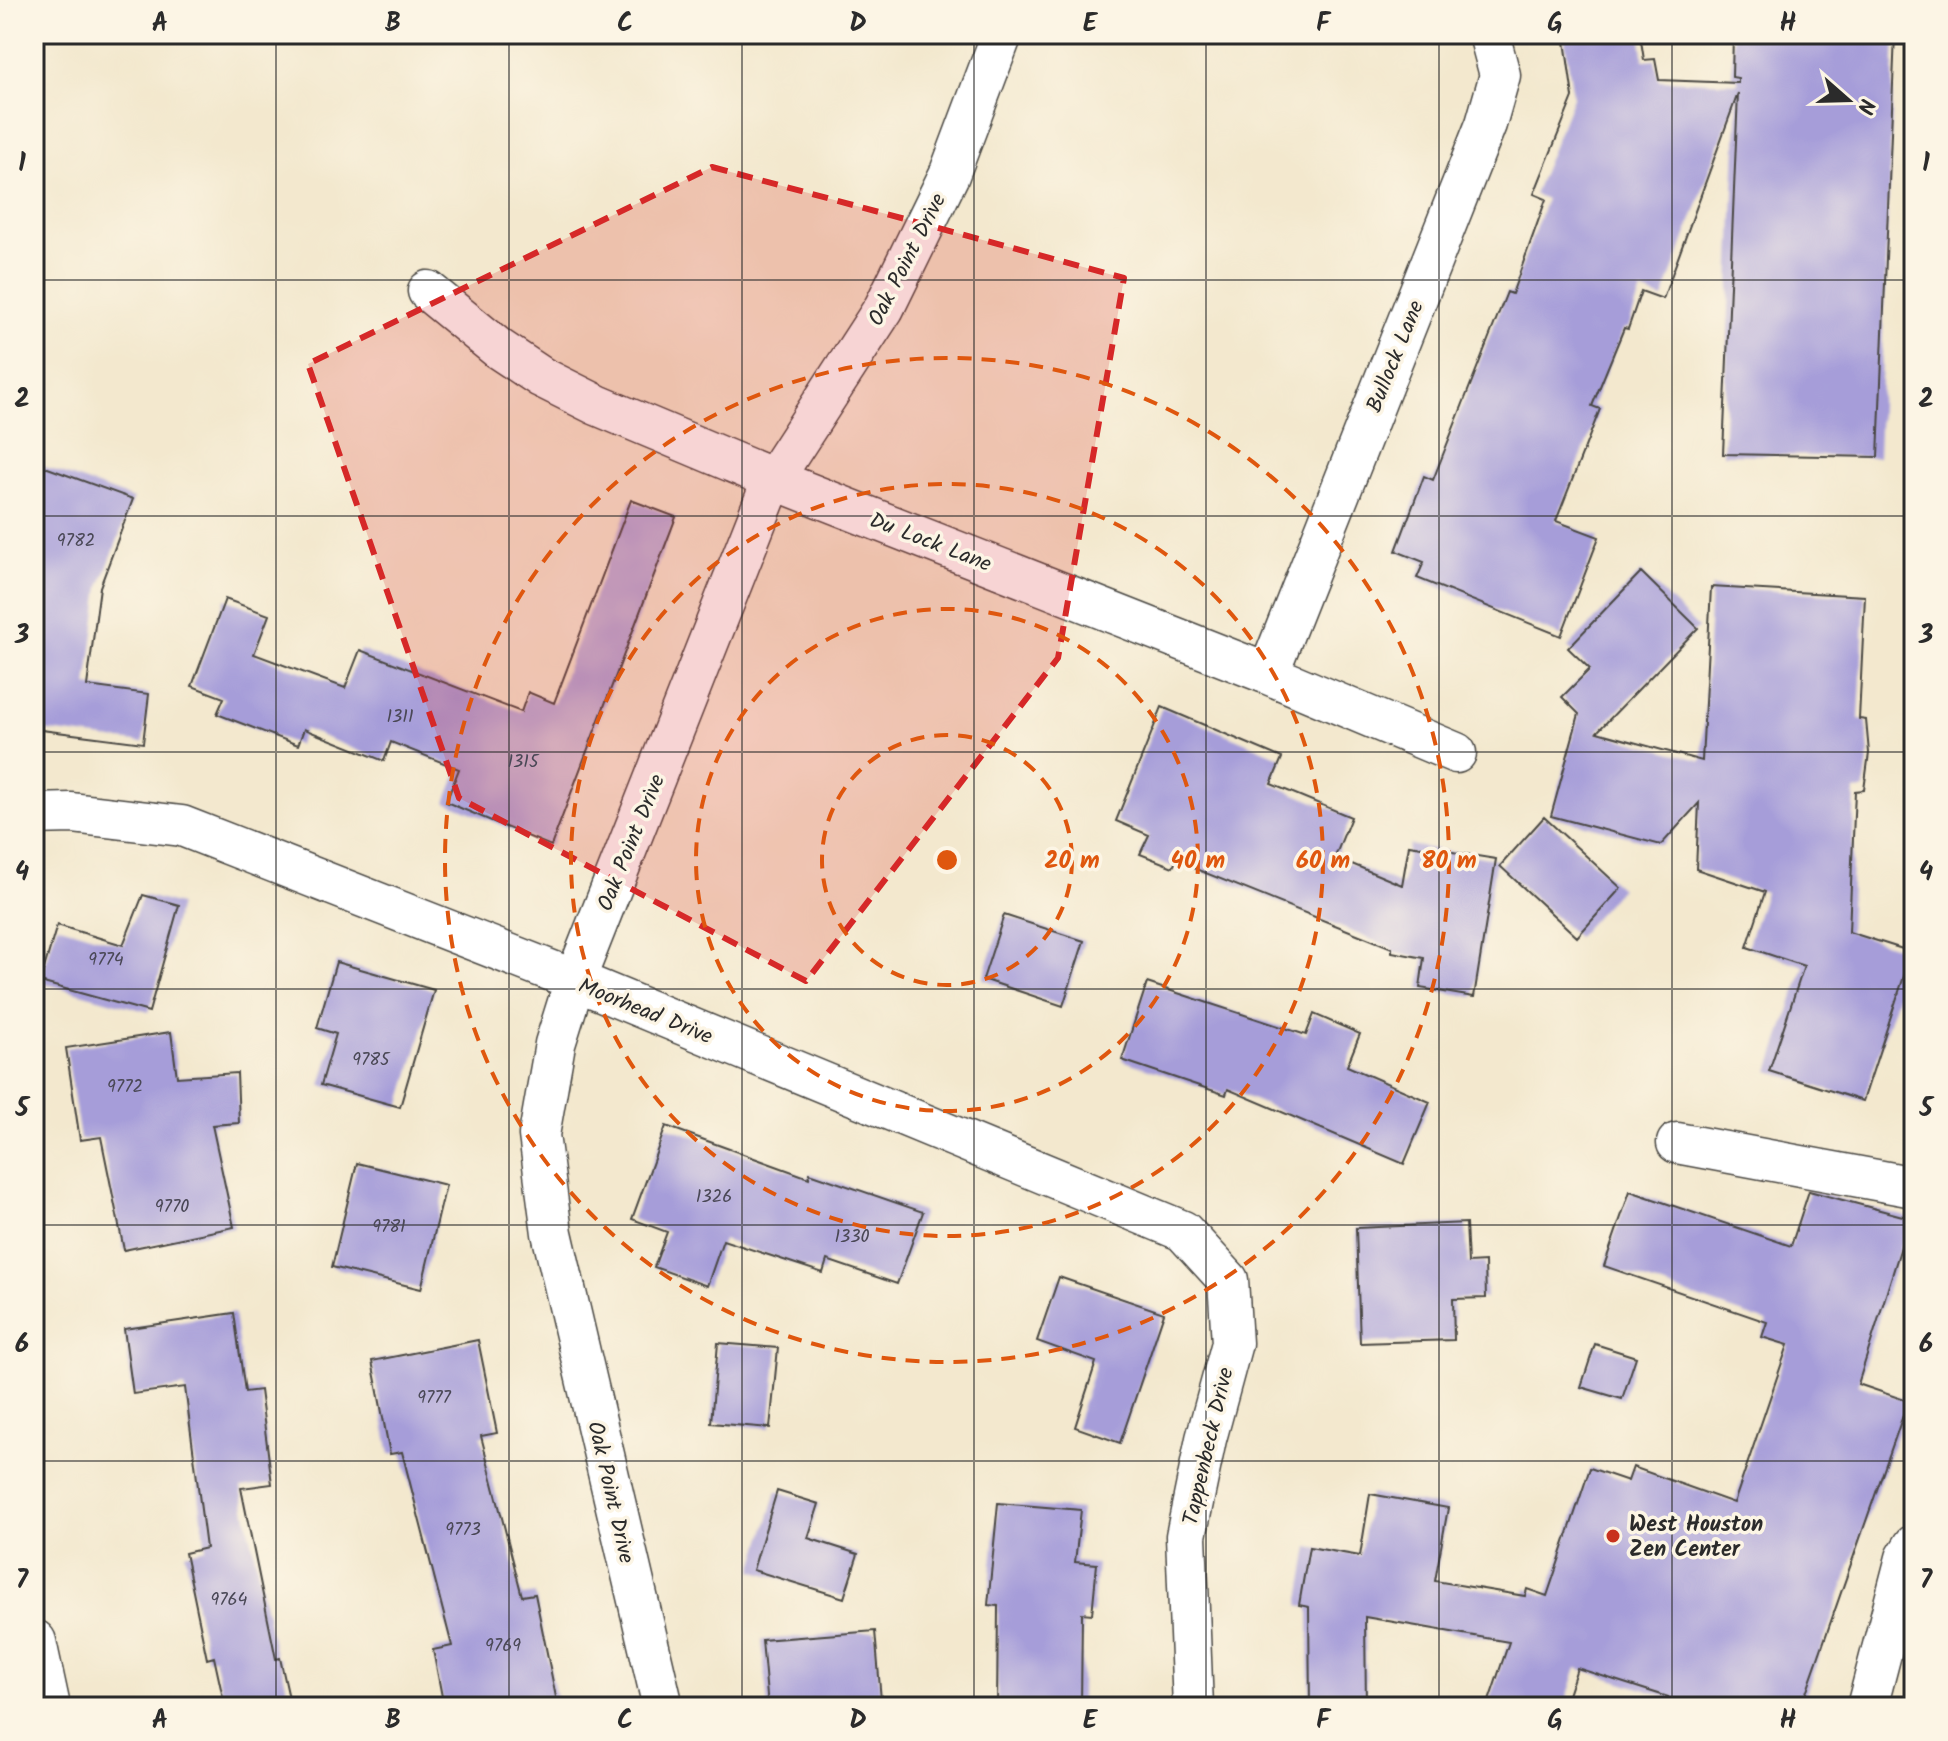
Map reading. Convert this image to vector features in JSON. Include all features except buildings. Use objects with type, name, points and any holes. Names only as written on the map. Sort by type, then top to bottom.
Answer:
[{"type":"main road","points":[[34,1642],[48,1707]]},
{"type":"street","name":"Oak Point Drive","points":[[663,1707],[552,1233],[539,1135],[555,1044],[575,980],[773,479],[884,308],[949,175],[1002,34]]},
{"type":"street","name":"Bullock Lane","points":[[1268,674],[1486,124],[1500,75],[1489,34]]},
{"type":"street","name":"Du Lock Lane","points":[[428,291],[499,349],[541,377],[597,405],[773,479],[1268,674],[1456,753]]},
{"type":"street","name":"Moorhead Drive","points":[[34,814],[72,813],[182,826],[575,980],[1183,1231],[1228,1280]]},
{"type":"street","points":[[1677,1143],[1914,1187]]},
{"type":"street","name":"Tappenbeck Drive","points":[[1193,1707],[1186,1536],[1206,1439],[1232,1343],[1228,1280]]},
{"type":"street","points":[[1867,1707],[1906,1558],[1914,1545]]},
{"type":"highlighted area","points":[[712,167],[1124,278],[1058,658],[806,981],[459,798],[308,364]]},
{"type":"place","name":"West Houston Zen Center","points":[[1613,1536]]}]
